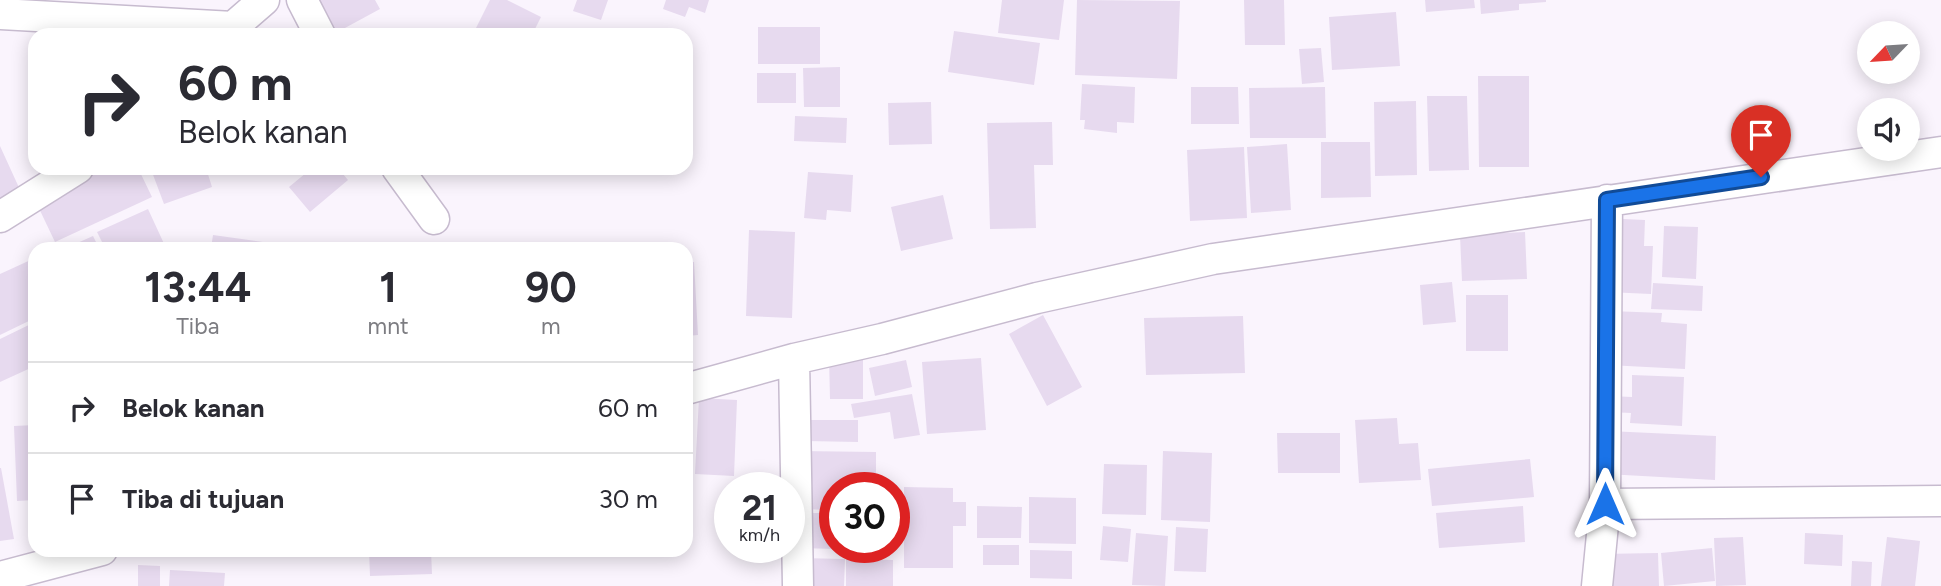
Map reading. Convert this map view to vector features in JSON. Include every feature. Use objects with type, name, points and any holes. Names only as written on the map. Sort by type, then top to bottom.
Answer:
[{"type":"street","points":[[234,28],[264,0]]},
{"type":"street","points":[[302,0],[316,28]]},
{"type":"street","points":[[0,14],[190,28]]},
{"type":"street","points":[[693,387],[1037,298],[1213,259],[1941,152]]},
{"type":"street","points":[[0,217],[67,175]]},
{"type":"street","points":[[402,175],[435,219]]},
{"type":"street","points":[[1597,586],[1605,504],[1607,200]]},
{"type":"street","points":[[794,359],[798,586]]},
{"type":"street","points":[[1605,504],[1941,501]]},
{"type":"street","points":[[0,577],[76,557]]},
{"type":"building","points":[[306,0],[375,0],[380,9],[345,28],[327,28]]},
{"type":"building","points":[[490,0],[507,0],[541,17],[536,28],[476,28]]},
{"type":"building","points":[[577,0],[608,0],[601,20],[573,11]]},
{"type":"building","points":[[666,0],[709,0],[705,13],[689,7],[685,17],[663,9]]},
{"type":"building","points":[[1002,0],[1064,0],[1059,40],[998,33]]},
{"type":"building","points":[[1077,0],[1180,1],[1177,79],[1075,75]]},
{"type":"building","points":[[1244,0],[1284,0],[1285,45],[1245,45]]},
{"type":"building","points":[[1425,0],[1474,0],[1475,8],[1426,12]]},
{"type":"building","points":[[1480,0],[1546,2],[1519,4],[1519,10],[1481,14]]},
{"type":"building","points":[[1396,12],[1400,66],[1332,70],[1329,17]]},
{"type":"building","points":[[758,27],[820,27],[820,64],[758,64]]},
{"type":"building","points":[[954,31],[1040,43],[1034,85],[948,72]]},
{"type":"building","points":[[1321,48],[1324,82],[1302,84],[1299,49]]},
{"type":"building","points":[[840,67],[840,107],[804,107],[803,68]]},
{"type":"building","points":[[757,73],[796,73],[796,103],[757,103]]},
{"type":"building","points":[[1478,76],[1529,76],[1529,167],[1479,167]]},
{"type":"building","points":[[1082,84],[1135,87],[1134,123],[1117,122],[1117,133],[1084,129],[1085,120],[1080,120]]},
{"type":"building","points":[[1191,87],[1238,87],[1239,124],[1191,124]]},
{"type":"building","points":[[1325,87],[1326,138],[1250,138],[1249,88]]},
{"type":"building","points":[[1427,96],[1467,96],[1469,170],[1429,171]]},
{"type":"building","points":[[1416,101],[1417,175],[1375,176],[1374,102]]},
{"type":"building","points":[[931,102],[932,144],[889,145],[888,103]]},
{"type":"building","points":[[795,116],[847,118],[846,143],[794,141]]},
{"type":"building","points":[[1052,122],[1053,165],[1034,165],[1036,228],[990,229],[987,123]]},
{"type":"building","points":[[1321,142],[1370,142],[1371,197],[1321,198]]},
{"type":"building","points":[[1287,144],[1291,210],[1251,213],[1247,147]]},
{"type":"building","points":[[0,146],[21,192],[0,202]]},
{"type":"building","points":[[1244,147],[1247,218],[1190,221],[1187,150]]},
{"type":"building","points":[[808,172],[853,175],[851,212],[827,210],[826,220],[804,218]]},
{"type":"building","points":[[89,175],[141,175],[152,197],[55,242],[35,200]]},
{"type":"building","points":[[153,175],[208,175],[212,187],[164,204]]},
{"type":"building","points":[[304,175],[344,175],[348,180],[310,212],[289,187]]},
{"type":"building","points":[[943,195],[953,239],[901,251],[891,207]]},
{"type":"building","points":[[148,209],[163,242],[102,242],[97,232]]},
{"type":"building","points":[[1623,219],[1645,220],[1644,246],[1653,246],[1651,294],[1607,292],[1609,244],[1622,245]]},
{"type":"building","points":[[1664,226],[1698,227],[1696,279],[1662,277]]},
{"type":"building","points":[[749,230],[795,232],[792,318],[746,316]]},
{"type":"building","points":[[1525,232],[1527,279],[1462,281],[1460,235]]},
{"type":"building","points":[[213,235],[263,242],[212,242]]},
{"type":"building","points":[[93,236],[96,242],[80,242]]},
{"type":"building","points":[[28,261],[28,321],[0,335],[0,274]]},
{"type":"building","points":[[693,262],[698,335],[693,335]]},
{"type":"building","points":[[1452,282],[1456,322],[1423,325],[1420,285]]},
{"type":"building","points":[[1653,283],[1703,286],[1702,311],[1651,309]]},
{"type":"building","points":[[1466,295],[1508,295],[1508,351],[1466,351]]},
{"type":"building","points":[[1611,311],[1662,313],[1661,322],[1687,324],[1685,369],[1608,365]]},
{"type":"building","points":[[1043,315],[1082,387],[1047,406],[1009,334]]},
{"type":"building","points":[[1243,316],[1245,373],[1146,375],[1144,318]]},
{"type":"building","points":[[28,325],[28,369],[0,382],[0,339]]},
{"type":"building","points":[[829,357],[863,357],[863,399],[830,399]]},
{"type":"building","points":[[981,358],[986,430],[927,434],[922,362]]},
{"type":"building","points":[[906,360],[912,387],[875,396],[869,368]]},
{"type":"building","points":[[1632,375],[1684,377],[1682,426],[1630,423],[1631,413],[1609,412],[1609,396],[1632,397]]},
{"type":"building","points":[[912,394],[920,435],[894,439],[890,412],[854,418],[851,404]]},
{"type":"building","points":[[699,398],[737,400],[734,472],[695,474]]},
{"type":"building","points":[[1397,418],[1399,444],[1418,443],[1421,480],[1359,483],[1355,420]]},
{"type":"building","points":[[806,420],[858,420],[858,442],[806,441]]},
{"type":"building","points":[[28,425],[28,500],[17,501],[14,426]]},
{"type":"building","points":[[1608,431],[1716,436],[1715,480],[1606,474]]},
{"type":"building","points":[[1277,433],[1340,433],[1340,473],[1278,473]]},
{"type":"building","points":[[799,451],[876,452],[876,472],[819,472],[819,510],[805,509],[805,472],[799,472]]},
{"type":"building","points":[[1163,451],[1212,453],[1210,522],[1161,520]]},
{"type":"building","points":[[1530,459],[1534,497],[1432,506],[1428,469]]},
{"type":"building","points":[[1104,464],[1147,465],[1146,515],[1102,514]]},
{"type":"building","points":[[0,468],[14,539],[0,541]]},
{"type":"building","points":[[910,487],[953,488],[953,502],[966,502],[966,526],[953,526],[953,568],[904,568],[904,563],[910,563]]},
{"type":"building","points":[[1029,497],[1076,498],[1076,544],[1029,543]]},
{"type":"building","points":[[977,506],[1022,507],[1021,538],[977,538]]},
{"type":"building","points":[[1523,506],[1525,542],[1439,548],[1436,513]]},
{"type":"building","points":[[805,513],[819,513],[819,549],[805,548]]},
{"type":"building","points":[[1103,526],[1131,529],[1128,562],[1100,560]]},
{"type":"building","points":[[1176,527],[1208,529],[1206,572],[1174,571]]},
{"type":"building","points":[[1136,533],[1168,536],[1165,586],[1132,585]]},
{"type":"building","points":[[1805,533],[1843,535],[1842,566],[1804,564]]},
{"type":"building","points":[[1743,537],[1746,585],[1716,586],[1714,538]]},
{"type":"building","points":[[1887,537],[1920,541],[1915,586],[1881,586]]},
{"type":"building","points":[[983,545],[1019,545],[1019,565],[983,565]]},
{"type":"building","points":[[1712,548],[1715,581],[1664,586],[1661,553]]},
{"type":"building","points":[[1030,550],[1072,551],[1072,579],[1030,578]]},
{"type":"building","points":[[1658,553],[1659,586],[1601,586],[1601,554]]},
{"type":"building","points":[[369,557],[431,557],[432,574],[370,576]]},
{"type":"building","points":[[805,558],[819,558],[819,563],[845,563],[844,586],[800,586],[800,563],[805,563]]},
{"type":"building","points":[[1852,561],[1872,562],[1871,586],[1851,586]]},
{"type":"building","points":[[846,563],[893,563],[893,586],[846,586]]},
{"type":"building","points":[[138,565],[160,566],[160,586],[138,586]]},
{"type":"building","points":[[170,570],[225,573],[224,586],[169,586]]},
{"type":"route","points":[[1605,504],[1607,200],[1761,177]]}]
